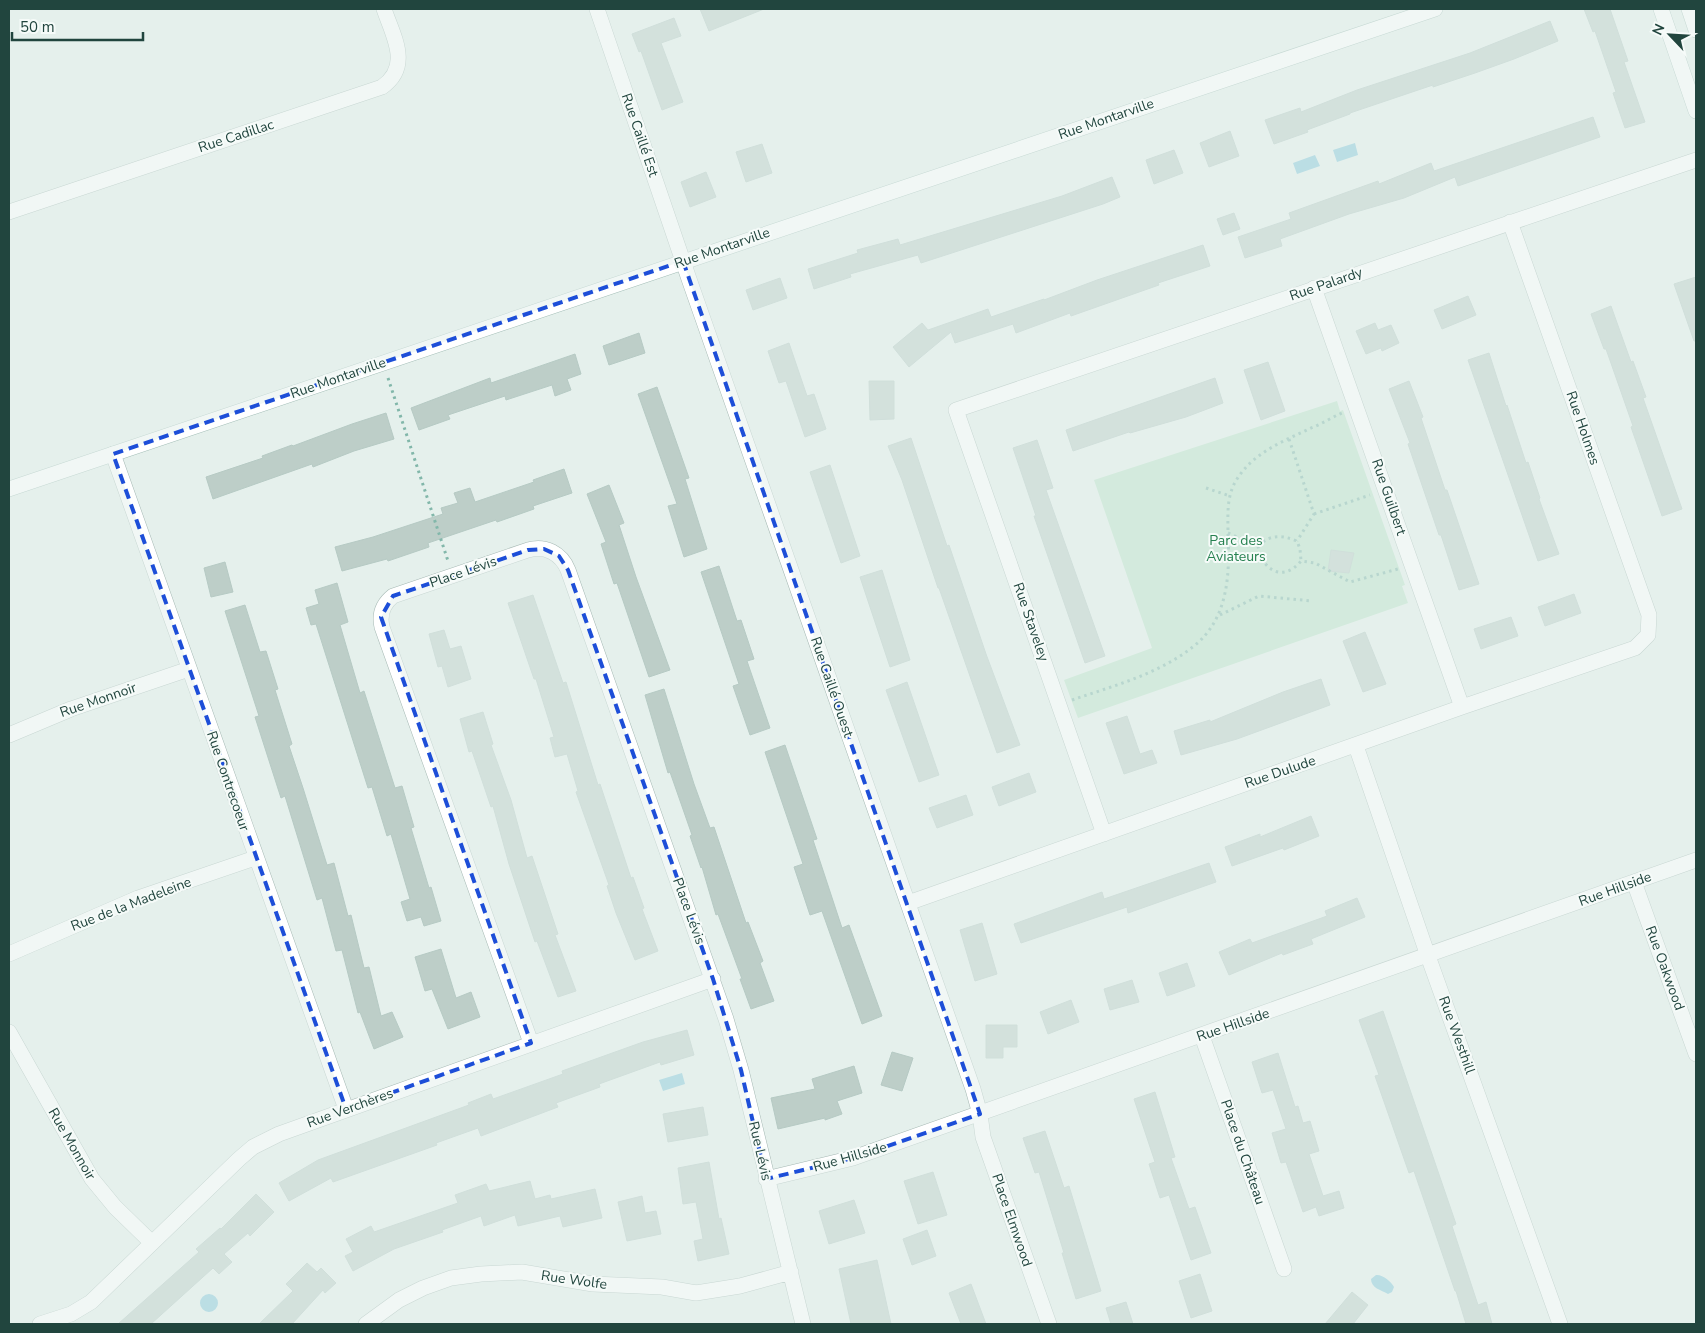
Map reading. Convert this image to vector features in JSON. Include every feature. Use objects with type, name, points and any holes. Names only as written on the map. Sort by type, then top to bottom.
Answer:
[{"type":"street","name":"Rue Cadillac","points":[[9,212],[382,87],[394,75],[399,59],[384,9]]},
{"type":"street","name":"Rue Caillé Est","points":[[597,9],[683,261]]},
{"type":"street","name":"Rue Montarville","points":[[9,489],[1435,9]]},
{"type":"street","points":[[1661,9],[1696,111]]},
{"type":"street","points":[[1689,9],[1696,30]]},
{"type":"street","name":"Rue Palardy","points":[[956,410],[1696,160]]},
{"type":"street","name":"Rue Holmes","points":[[1510,222],[1649,615],[1648,635]]},
{"type":"street","name":"Rue Caillé Ouest","points":[[683,261],[980,1114]]},
{"type":"street","name":"Rue Guilbert","points":[[1314,288],[1462,707]]},
{"type":"street","name":"Rue Staveley","points":[[956,410],[1104,834]]},
{"type":"street","name":"Rue Contrecoeur","points":[[113,454],[346,1108]]},
{"type":"street","name":"Place Lévis","points":[[531,1043],[381,622],[383,607],[393,596],[533,549],[544,549],[554,553],[566,564],[713,978]]},
{"type":"street","name":"Rue Dulude","points":[[908,903],[1634,648],[1648,635]]},
{"type":"street","name":"Rue Monnoir","points":[[9,735],[71,709],[189,669]]},
{"type":"street","name":"Rue Westhill","points":[[1356,746],[1428,956],[1560,1324]]},
{"type":"street","name":"Rue de la Madeleine","points":[[9,954],[138,898],[256,858]]},
{"type":"street","name":"Rue Hillside","points":[[766,1179],[853,1158],[1696,860]]},
{"type":"street","name":"Rue Oakwood","points":[[1634,882],[1696,1054]]},
{"type":"street","name":"Rue Verchères","points":[[40,1324],[70,1314],[91,1302],[253,1147],[279,1134],[346,1108],[713,978]]},
{"type":"street","name":"Rue Lévis","points":[[713,978],[741,1070],[766,1179],[792,1272],[803,1324]]},
{"type":"street","name":"Rue Monnoir","points":[[9,1032],[92,1179],[107,1198],[152,1243]]},
{"type":"street","name":"Place du Château","points":[[1202,1036],[1284,1269]]},
{"type":"street","name":"Place Elmwood","points":[[980,1114],[983,1137],[1049,1324]]},
{"type":"street","name":"Rue Wolfe","points":[[366,1324],[399,1300],[423,1288],[451,1278],[480,1274],[522,1272],[594,1284],[662,1287],[696,1293],[740,1286],[792,1272]]},
{"type":"path","points":[[388,378],[453,576]]},
{"type":"path","points":[[1060,704],[1153,671],[1195,646],[1219,616],[1225,600],[1227,513],[1230,496],[1236,480],[1248,464],[1262,453],[1337,415],[1357,408]]},
{"type":"path","points":[[1289,439],[1314,514]]},
{"type":"path","points":[[1206,488],[1230,496]]},
{"type":"path","points":[[1297,541],[1314,514],[1386,489]]},
{"type":"path","points":[[1228,533],[1258,546]]},
{"type":"path","points":[[1275,536],[1287,536],[1297,541],[1301,561],[1295,568],[1287,572],[1271,570],[1264,564],[1258,546],[1264,540],[1275,536]]},
{"type":"path","points":[[1301,561],[1314,563],[1350,582],[1412,566]]},
{"type":"path","points":[[1219,616],[1259,596],[1312,601]]},
{"type":"highlighted area","points":[[683,261],[980,1114],[853,1158],[766,1179],[741,1070],[713,979],[568,570],[559,556],[544,549],[528,550],[393,596],[381,617],[531,1043],[346,1109],[113,454]]},
{"type":"green space","name":"Parc des Aviateurs","points":[[1337,401],[1340,411],[1343,410],[1405,585],[1402,586],[1408,603],[1078,718],[1064,680],[1152,648],[1094,480]]},
{"type":"water","points":[[1355,143],[1358,155],[1337,162],[1333,150]]},
{"type":"water","points":[[1315,155],[1320,166],[1297,174],[1293,163]]},
{"type":"water","points":[[682,1073],[685,1084],[663,1091],[659,1080]]},
{"type":"water","points":[[1376,1275],[1384,1277],[1391,1283],[1394,1287],[1392,1292],[1388,1294],[1373,1285],[1371,1279]]},
{"type":"water","points":[[205,1294],[213,1294],[218,1299],[216,1310],[205,1312],[200,1307],[200,1299]]},
{"type":"building","points":[[700,9],[764,9],[709,31]]},
{"type":"building","points":[[1584,9],[1610,9],[1628,61],[1624,62],[1645,122],[1625,128],[1613,93],[1616,92],[1595,31],[1593,32]]},
{"type":"building","points":[[674,18],[681,36],[661,43],[683,102],[662,110],[641,51],[639,52],[632,34]]},
{"type":"building","points":[[1550,21],[1558,41],[1475,73],[1350,113],[1307,130],[1308,132],[1274,144],[1265,120],[1300,108],[1301,112],[1357,90],[1470,53]]},
{"type":"building","points":[[1593,117],[1600,137],[1458,186],[1455,177],[1404,198],[1349,214],[1280,239],[1282,246],[1245,258],[1238,237],[1291,219],[1289,213],[1378,181],[1379,184],[1431,163],[1434,171]]},
{"type":"building","points":[[1230,131],[1239,156],[1209,167],[1200,143]]},
{"type":"building","points":[[762,144],[772,173],[746,182],[736,152]]},
{"type":"building","points":[[1174,150],[1183,173],[1154,184],[1146,160]]},
{"type":"building","points":[[706,172],[716,197],[690,207],[681,182]]},
{"type":"building","points":[[1112,177],[1120,197],[1103,204],[921,263],[918,255],[850,274],[851,277],[814,289],[808,269],[858,253],[857,250],[898,239],[900,245],[1062,196]]},
{"type":"building","points":[[1234,213],[1240,229],[1223,235],[1217,219]]},
{"type":"building","points":[[1203,245],[1210,266],[1158,283],[1159,285],[1071,316],[1070,313],[1016,333],[1013,324],[955,343],[951,332],[909,367],[893,347],[922,323],[928,330],[988,309],[991,317]]},
{"type":"building","points":[[1696,277],[1696,341],[1694,341],[1674,284]]},
{"type":"building","points":[[780,278],[787,298],[753,310],[746,290]]},
{"type":"building","points":[[1468,296],[1476,315],[1442,329],[1434,310]]},
{"type":"building","points":[[1611,306],[1646,397],[1643,398],[1682,509],[1662,516],[1606,349],[1604,349],[1591,314]]},
{"type":"building","points":[[1375,323],[1378,330],[1391,325],[1399,343],[1382,351],[1381,348],[1366,354],[1356,331]]},
{"type":"building","points":[[639,333],[645,353],[609,365],[603,346]]},
{"type":"building","points":[[789,343],[807,396],[814,394],[826,429],[805,437],[786,381],[779,383],[768,351]]},
{"type":"building","points":[[1489,353],[1559,554],[1538,561],[1468,360]]},
{"type":"building","points":[[575,354],[581,374],[567,379],[571,390],[555,396],[552,385],[506,400],[505,396],[448,415],[450,419],[419,430],[411,408],[490,378],[491,383]]},
{"type":"building","points":[[1268,362],[1285,411],[1261,420],[1244,370]]},
{"type":"building","points":[[1215,378],[1223,403],[1186,417],[1129,432],[1073,451],[1066,430]]},
{"type":"building","points":[[869,381],[894,381],[894,419],[870,420]]},
{"type":"building","points":[[1409,381],[1479,584],[1459,590],[1408,444],[1410,443],[1389,389]]},
{"type":"building","points":[[657,387],[689,478],[685,479],[707,549],[684,557],[668,506],[677,504],[638,394]]},
{"type":"building","points":[[386,413],[394,439],[354,451],[313,467],[312,464],[213,499],[206,477]]},
{"type":"building","points":[[911,438],[947,546],[949,545],[986,654],[1020,745],[997,753],[902,480],[888,446]]},
{"type":"building","points":[[1037,440],[1053,488],[1046,490],[1105,656],[1085,663],[1034,516],[1036,516],[1013,448]]},
{"type":"building","points":[[830,465],[860,556],[841,563],[810,472]]},
{"type":"building","points":[[564,469],[572,493],[533,506],[534,509],[497,522],[496,520],[428,543],[429,547],[388,561],[387,559],[342,571],[335,547],[373,537],[443,514],[441,508],[458,503],[454,493],[470,488],[475,502],[534,482],[533,480]]},
{"type":"building","points":[[609,485],[624,523],[619,525],[636,577],[670,670],[649,677],[617,583],[614,584],[601,544],[606,542],[587,494]]},
{"type":"building","points":[[1331,550],[1354,553],[1349,573],[1328,571]]},
{"type":"building","points":[[225,562],[233,592],[211,597],[204,568]]},
{"type":"building","points":[[719,566],[737,621],[741,620],[754,659],[747,661],[770,728],[750,735],[733,686],[739,684],[701,572]]},
{"type":"building","points":[[882,570],[910,660],[890,667],[860,577]]},
{"type":"building","points":[[337,583],[348,622],[340,625],[360,693],[364,691],[395,788],[402,786],[414,827],[411,828],[441,921],[424,926],[421,917],[407,921],[401,902],[410,899],[391,834],[387,836],[372,787],[368,788],[316,624],[311,625],[306,608],[319,604],[315,590]]},
{"type":"building","points":[[1574,594],[1581,613],[1545,626],[1538,607]]},
{"type":"building","points":[[533,595],[563,683],[566,682],[598,785],[600,784],[631,878],[633,877],[644,908],[642,909],[658,951],[635,960],[607,886],[609,885],[576,792],[578,791],[567,754],[555,757],[550,738],[554,737],[536,679],[534,679],[508,603]]},
{"type":"building","points":[[245,605],[260,652],[266,651],[278,689],[275,690],[292,744],[289,746],[327,865],[334,863],[348,916],[351,915],[364,968],[369,967],[381,1016],[392,1012],[403,1037],[374,1049],[360,1012],[358,1013],[342,950],[336,951],[322,898],[317,900],[285,796],[281,798],[255,717],[259,716],[225,611]]},
{"type":"building","points":[[1511,617],[1518,636],[1481,649],[1474,629]]},
{"type":"building","points":[[444,630],[450,649],[461,646],[471,679],[448,687],[442,666],[438,667],[429,634]]},
{"type":"building","points":[[1365,632],[1386,684],[1363,692],[1343,641]]},
{"type":"building","points":[[1321,679],[1330,705],[1237,739],[1181,755],[1174,731],[1210,720],[1210,722],[1283,692]]},
{"type":"building","points":[[907,682],[939,775],[919,782],[886,690]]},
{"type":"building","points":[[664,689],[694,784],[710,828],[714,827],[746,923],[748,922],[763,961],[760,963],[774,1001],[751,1009],[718,914],[716,915],[702,867],[690,836],[692,835],[670,772],[668,773],[645,695]]},
{"type":"building","points":[[483,712],[493,744],[491,745],[511,800],[527,858],[532,856],[558,934],[555,935],[576,991],[558,997],[537,941],[535,942],[509,864],[493,806],[491,807],[472,751],[469,752],[460,719]]},
{"type":"building","points":[[1127,716],[1140,754],[1152,750],[1157,763],[1124,774],[1106,723]]},
{"type":"building","points":[[785,745],[817,839],[813,840],[842,928],[849,925],[882,1016],[862,1024],[822,911],[810,915],[794,867],[803,864],[765,752]]},
{"type":"building","points":[[1029,773],[1036,792],[999,806],[992,787]]},
{"type":"building","points":[[966,795],[973,815],[937,828],[929,808]]},
{"type":"building","points":[[1311,816],[1319,836],[1284,850],[1283,848],[1232,866],[1225,847],[1260,834],[1260,837]]},
{"type":"building","points":[[1209,863],[1216,882],[1128,913],[1127,907],[1021,943],[1014,924],[1102,892],[1104,899]]},
{"type":"building","points":[[1357,898],[1365,917],[1311,939],[1313,944],[1283,955],[1282,953],[1229,975],[1219,952],[1250,939],[1252,943],[1327,916],[1325,911]]},
{"type":"building","points":[[982,923],[997,974],[975,981],[960,930]]},
{"type":"building","points":[[441,949],[456,998],[471,992],[480,1017],[448,1029],[432,989],[425,991],[415,957]]},
{"type":"building","points":[[1187,963],[1195,986],[1167,996],[1159,973]]},
{"type":"building","points":[[1132,980],[1139,1002],[1110,1010],[1104,989]]},
{"type":"building","points":[[1071,1000],[1079,1022],[1048,1034],[1040,1012]]},
{"type":"building","points":[[1383,1011],[1456,1224],[1452,1226],[1478,1305],[1486,1302],[1492,1324],[1466,1324],[1414,1171],[1409,1173],[1375,1076],[1379,1075],[1359,1020]]},
{"type":"building","points":[[986,1025],[1017,1025],[1017,1047],[1003,1047],[1003,1058],[986,1058]]},
{"type":"building","points":[[687,1030],[694,1055],[661,1065],[660,1062],[599,1084],[600,1087],[556,1103],[558,1107],[481,1136],[478,1128],[436,1143],[437,1145],[333,1182],[331,1178],[289,1201],[279,1183],[318,1160],[469,1105],[468,1103],[491,1094],[493,1099],[563,1074],[562,1071],[643,1042]]},
{"type":"building","points":[[892,1052],[913,1058],[902,1091],[881,1085]]},
{"type":"building","points":[[1278,1053],[1295,1107],[1298,1106],[1303,1123],[1310,1121],[1319,1151],[1309,1154],[1323,1196],[1339,1191],[1344,1208],[1319,1216],[1316,1207],[1303,1212],[1286,1162],[1281,1163],[1272,1133],[1286,1129],[1273,1090],[1262,1093],[1252,1062]]},
{"type":"building","points":[[854,1066],[862,1093],[837,1101],[842,1114],[825,1120],[825,1118],[778,1129],[771,1098],[815,1089],[812,1079]]},
{"type":"building","points":[[1155,1092],[1175,1157],[1171,1158],[1189,1209],[1195,1207],[1211,1253],[1191,1260],[1169,1195],[1160,1198],[1149,1164],[1155,1162],[1134,1099]]},
{"type":"building","points":[[703,1107],[708,1135],[668,1142],[663,1114]]},
{"type":"building","points":[[1045,1131],[1064,1188],[1069,1186],[1101,1291],[1076,1299],[1039,1172],[1035,1173],[1023,1138]]},
{"type":"building","points":[[709,1162],[719,1219],[721,1218],[729,1254],[698,1261],[694,1241],[703,1239],[696,1202],[683,1204],[678,1168]]},
{"type":"building","points":[[933,1172],[947,1215],[918,1224],[904,1181]]},
{"type":"building","points":[[530,1181],[535,1199],[550,1195],[551,1199],[595,1189],[602,1218],[563,1227],[560,1216],[518,1226],[515,1215],[484,1226],[481,1216],[394,1249],[353,1271],[345,1256],[353,1252],[346,1239],[371,1226],[374,1232],[458,1203],[455,1195],[486,1184],[489,1191]]},
{"type":"building","points":[[256,1194],[274,1212],[250,1236],[248,1233],[224,1254],[232,1262],[219,1274],[213,1268],[151,1324],[118,1324],[199,1252],[196,1249],[221,1229]]},
{"type":"building","points":[[642,1196],[645,1213],[656,1211],[661,1234],[627,1241],[618,1202]]},
{"type":"building","points":[[854,1200],[865,1233],[829,1244],[819,1211]]},
{"type":"building","points":[[927,1230],[936,1256],[912,1265],[903,1239]]},
{"type":"building","points":[[877,1260],[891,1324],[851,1324],[839,1269]]},
{"type":"building","points":[[307,1263],[317,1272],[321,1268],[336,1283],[325,1293],[323,1290],[292,1324],[259,1324],[293,1291],[286,1284]]},
{"type":"building","points":[[1200,1274],[1212,1311],[1191,1318],[1179,1281]]},
{"type":"building","points":[[971,1284],[986,1324],[961,1324],[949,1293]]},
{"type":"building","points":[[1352,1292],[1368,1305],[1353,1324],[1325,1324]]},
{"type":"building","points":[[1126,1302],[1133,1324],[1111,1324],[1106,1308]]}]
